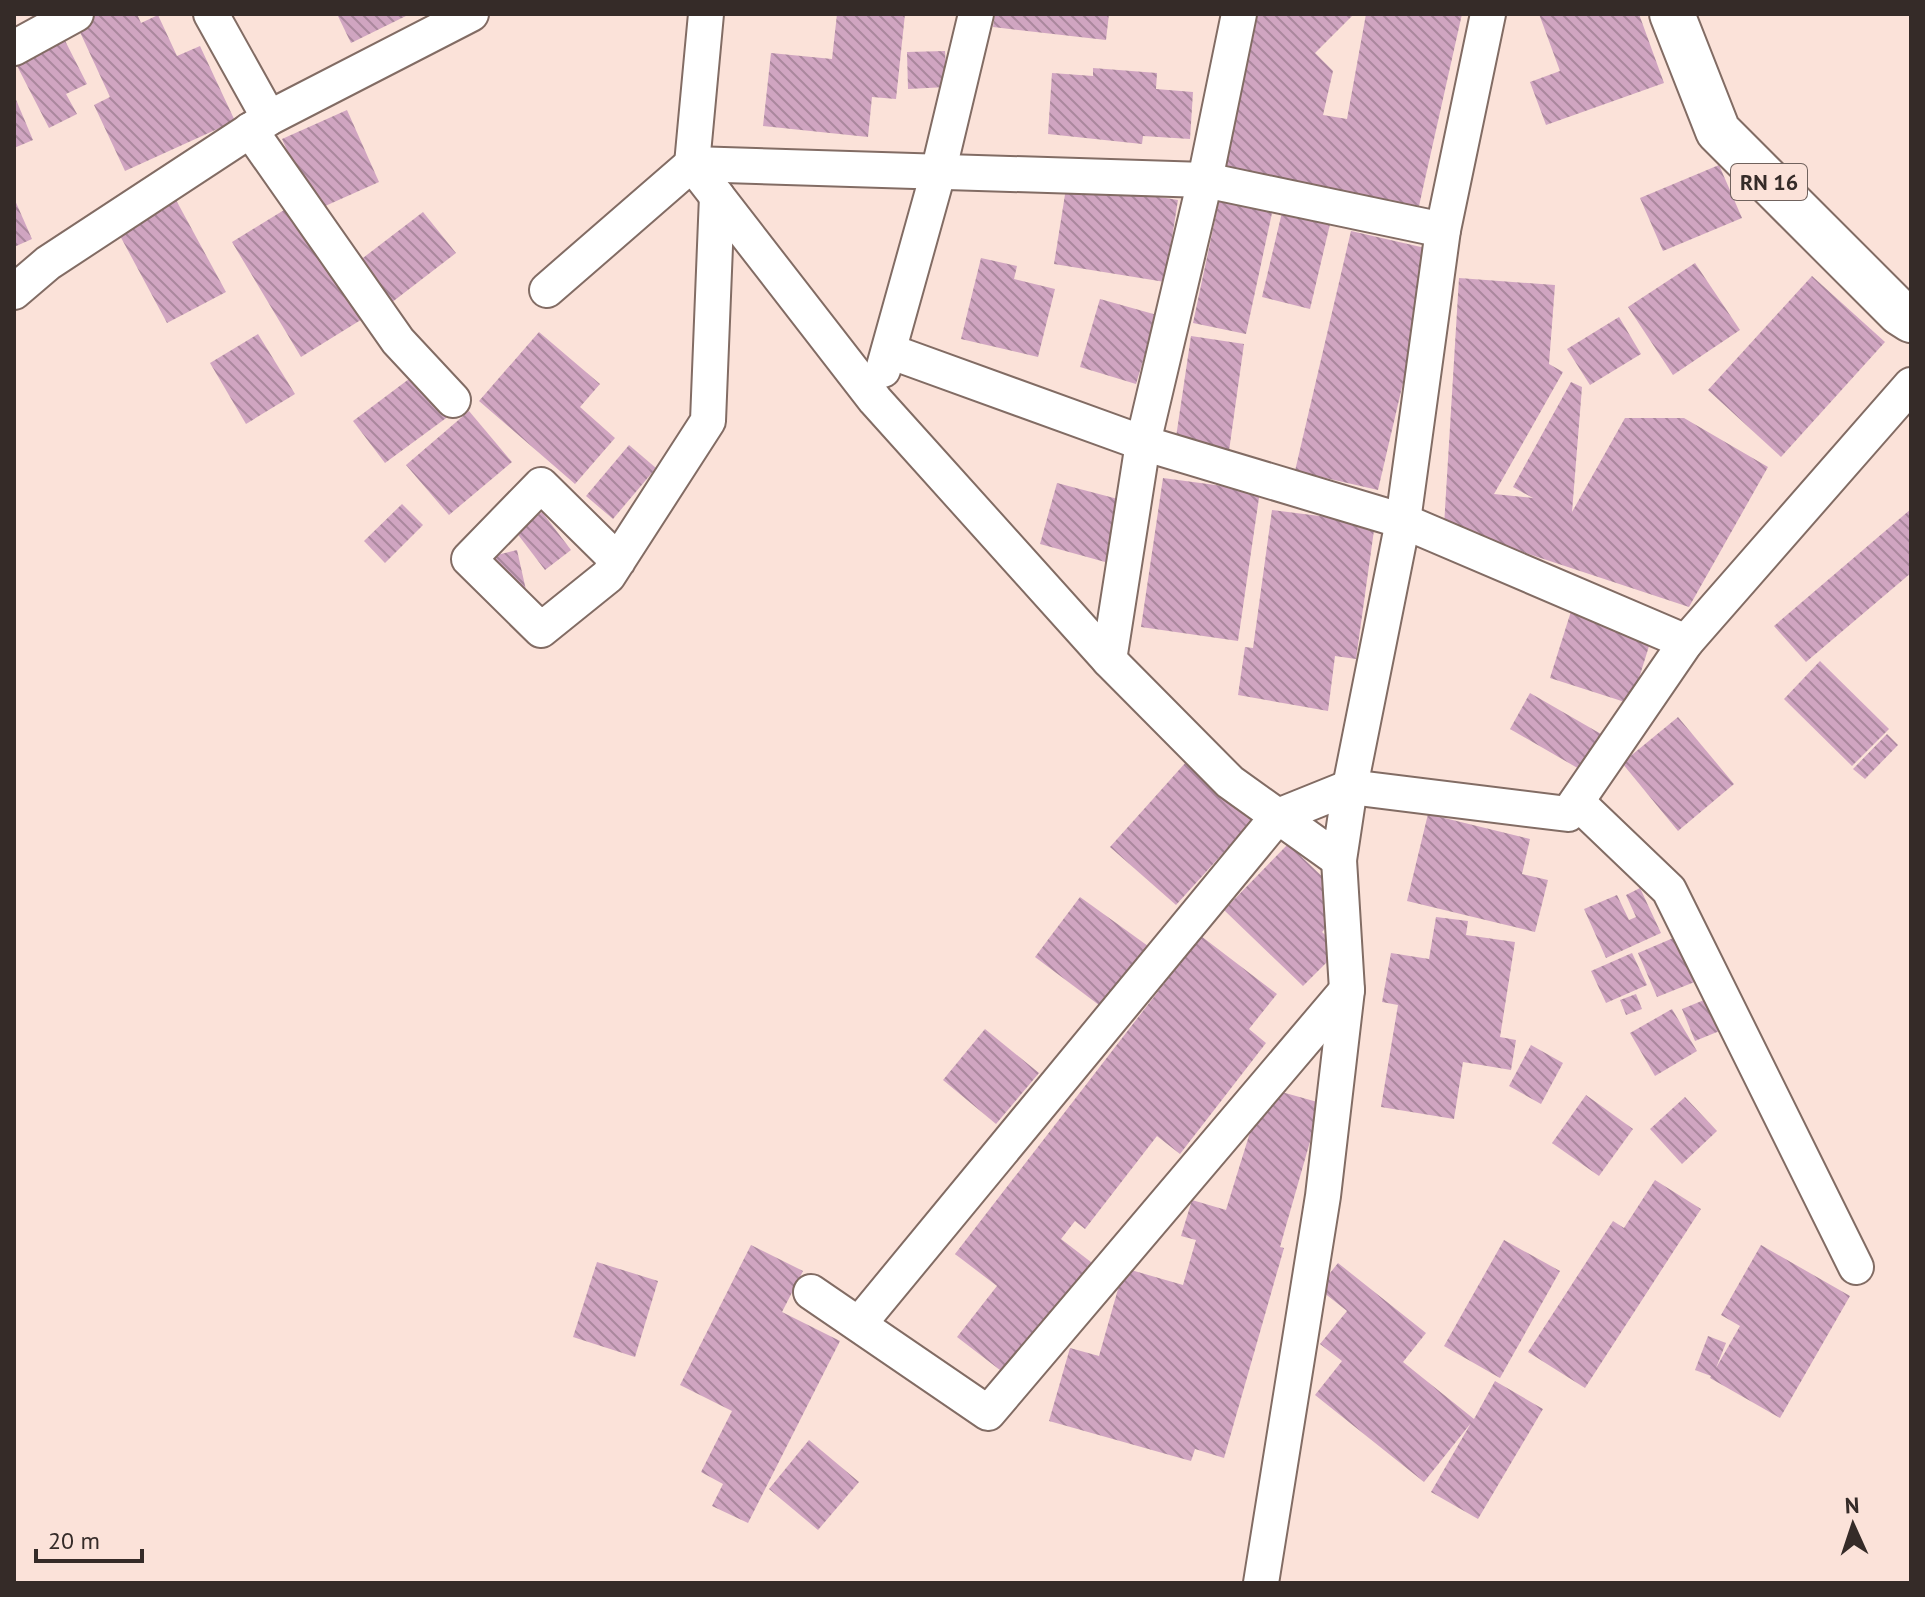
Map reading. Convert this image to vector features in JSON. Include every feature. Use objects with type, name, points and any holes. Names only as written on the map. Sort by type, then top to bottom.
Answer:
[{"type":"main road","name":"RN 16","points":[[1672,14],[1718,131],[1900,313],[1911,320]]},
{"type":"street","points":[[14,48],[76,14]]},
{"type":"street","points":[[211,14],[260,124],[398,341],[453,400]]},
{"type":"street","points":[[14,292],[48,263],[260,124],[471,14]]},
{"type":"street","points":[[706,14],[692,164],[875,400],[1109,660],[1230,782],[1339,860]]},
{"type":"street","points":[[875,400],[938,173],[976,14]]},
{"type":"street","points":[[1109,660],[1143,443],[1205,180],[1239,14]]},
{"type":"street","points":[[1261,1583],[1320,1212],[1347,990],[1339,860],[1350,787],[1403,521],[1443,230],[1488,14]]},
{"type":"street","points":[[547,290],[692,164],[1205,180],[1443,230]]},
{"type":"street","points":[[618,561],[708,421],[717,196]]},
{"type":"street","points":[[889,351],[1143,443],[1403,521],[1686,642]]},
{"type":"street","points":[[859,1324],[1278,816],[1350,787],[1568,814],[1686,642],[1911,385]]},
{"type":"street","points":[[1577,802],[1669,890],[1856,1267]]},
{"type":"street","points":[[811,1292],[988,1413],[1347,990]]},
{"type":"building","points":[[80,14],[137,14],[141,23],[158,15],[177,56],[200,46],[235,121],[125,171],[94,105],[110,97],[73,17]]},
{"type":"building","points":[[337,14],[410,14],[351,43]]},
{"type":"building","points":[[837,14],[905,14],[896,99],[872,97],[868,137],[763,126],[771,53],[832,59]]},
{"type":"building","points":[[995,14],[1109,14],[1106,40],[993,27]]},
{"type":"building","points":[[1252,14],[1352,16],[1315,53],[1333,71],[1323,115],[1347,119],[1366,14],[1462,14],[1419,206],[1222,175],[1246,63],[1242,62]]},
{"type":"building","points":[[1539,14],[1639,14],[1664,83],[1546,125],[1530,82],[1560,71]]},
{"type":"building","points":[[52,15],[87,84],[66,94],[77,114],[49,128],[14,60]]},
{"type":"building","points":[[945,51],[947,87],[908,89],[907,52]]},
{"type":"building","points":[[1093,68],[1157,73],[1156,89],[1193,92],[1190,139],[1143,136],[1142,144],[1048,134],[1052,73],[1093,76]]},
{"type":"building","points":[[14,95],[33,140],[14,148]]},
{"type":"building","points":[[347,110],[379,182],[314,211],[282,139]]},
{"type":"building","points":[[1719,165],[1742,218],[1663,251],[1640,198]]},
{"type":"building","points":[[1067,182],[1178,200],[1165,282],[1054,264]]},
{"type":"building","points":[[14,198],[32,239],[14,247]]},
{"type":"building","points":[[302,199],[372,313],[301,357],[232,242]]},
{"type":"building","points":[[176,200],[226,292],[167,323],[118,232]]},
{"type":"building","points":[[1219,201],[1272,213],[1246,334],[1193,323]]},
{"type":"building","points":[[1283,208],[1331,220],[1310,309],[1262,297]]},
{"type":"building","points":[[423,212],[456,253],[391,303],[359,261]]},
{"type":"building","points":[[1351,231],[1434,250],[1378,490],[1295,471]]},
{"type":"building","points":[[981,258],[1017,266],[1014,279],[1055,289],[1038,357],[961,339]]},
{"type":"building","points":[[1695,263],[1740,330],[1673,375],[1628,307]]},
{"type":"building","points":[[1812,276],[1885,342],[1781,457],[1708,390]]},
{"type":"building","points":[[1459,278],[1555,285],[1549,364],[1563,372],[1494,494],[1533,498],[1513,487],[1571,382],[1582,387],[1572,512],[1625,418],[1684,418],[1768,467],[1689,607],[1444,526]]},
{"type":"building","points":[[1100,299],[1157,315],[1136,384],[1080,367]]},
{"type":"building","points":[[1619,317],[1641,354],[1590,385],[1567,349]]},
{"type":"building","points":[[539,332],[600,384],[580,407],[615,438],[575,484],[479,401]]},
{"type":"building","points":[[258,334],[295,394],[246,424],[210,363]]},
{"type":"building","points":[[1191,336],[1244,344],[1229,451],[1175,444]]},
{"type":"building","points":[[421,370],[453,413],[385,463],[353,421]]},
{"type":"building","points":[[469,411],[512,462],[449,515],[406,465]]},
{"type":"building","points":[[629,445],[656,468],[613,519],[586,496]]},
{"type":"building","points":[[1163,478],[1260,491],[1238,641],[1141,627]]},
{"type":"building","points":[[1057,483],[1133,503],[1116,565],[1040,544]]},
{"type":"building","points":[[402,504],[423,525],[385,563],[364,541]]},
{"type":"building","points":[[1911,509],[1911,573],[1806,662],[1774,626]]},
{"type":"building","points":[[1272,510],[1375,523],[1356,659],[1335,656],[1328,711],[1238,695],[1245,647],[1253,648]]},
{"type":"building","points":[[542,512],[571,550],[545,570],[516,532]]},
{"type":"building","points":[[517,550],[526,590],[498,596],[489,557]]},
{"type":"building","points":[[1573,605],[1654,630],[1631,704],[1550,678]]},
{"type":"building","points":[[1820,661],[1889,729],[1852,766],[1784,699]]},
{"type":"building","points":[[1530,693],[1601,734],[1581,770],[1510,729]]},
{"type":"building","points":[[1678,717],[1734,784],[1678,831],[1622,763]]},
{"type":"building","points":[[1887,734],[1898,745],[1865,779],[1853,769]]},
{"type":"building","points":[[1187,761],[1253,820],[1176,905],[1110,847]]},
{"type":"building","points":[[1428,814],[1530,839],[1522,874],[1548,880],[1535,932],[1407,901]]},
{"type":"building","points":[[1288,844],[1350,903],[1322,932],[1340,949],[1303,986],[1224,910]]},
{"type":"building","points":[[1640,888],[1661,933],[1606,958],[1584,909],[1617,895],[1629,920],[1636,917],[1626,895]]},
{"type":"building","points":[[1080,897],[1148,946],[1103,1008],[1035,957]]},
{"type":"building","points":[[1436,917],[1468,921],[1466,935],[1515,942],[1500,1037],[1516,1040],[1511,1070],[1463,1062],[1454,1119],[1381,1107],[1398,1005],[1382,1002],[1391,953],[1429,959]]},
{"type":"building","points":[[1201,936],[1277,994],[1249,1029],[1266,1043],[1180,1154],[1157,1136],[1085,1229],[1075,1221],[1061,1239],[1100,1269],[1013,1380],[957,1337],[997,1286],[955,1254]]},
{"type":"building","points":[[1678,936],[1697,981],[1657,997],[1638,953]]},
{"type":"building","points":[[1632,953],[1647,985],[1606,1003],[1591,971]]},
{"type":"building","points":[[1636,994],[1642,1009],[1626,1015],[1620,1000]]},
{"type":"building","points":[[1709,998],[1722,1030],[1695,1041],[1682,1009]]},
{"type":"building","points":[[1672,1009],[1697,1051],[1655,1076],[1630,1033]]},
{"type":"building","points":[[985,1029],[1039,1073],[996,1124],[943,1080]]},
{"type":"building","points":[[1531,1045],[1563,1063],[1541,1104],[1509,1086]]},
{"type":"building","points":[[1264,1087],[1321,1103],[1280,1247],[1284,1248],[1224,1458],[1195,1449],[1191,1461],[1049,1421],[1070,1348],[1099,1356],[1124,1268],[1183,1285],[1196,1240],[1181,1236],[1192,1200],[1226,1210]]},
{"type":"building","points":[[1586,1095],[1633,1129],[1599,1176],[1552,1143]]},
{"type":"building","points":[[1685,1097],[1717,1131],[1682,1164],[1650,1129]]},
{"type":"building","points":[[1655,1180],[1701,1209],[1585,1388],[1528,1352],[1613,1221],[1624,1228]]},
{"type":"building","points":[[1504,1240],[1560,1271],[1500,1378],[1444,1346]]},
{"type":"building","points":[[751,1245],[803,1271],[782,1312],[840,1341],[748,1523],[712,1506],[723,1484],[701,1472],[732,1411],[680,1385]]},
{"type":"building","points":[[1761,1245],[1850,1296],[1780,1418],[1711,1376],[1695,1370],[1708,1336],[1726,1343],[1716,1368],[1740,1326],[1721,1315]]},
{"type":"building","points":[[597,1262],[658,1281],[635,1357],[573,1337]]},
{"type":"building","points":[[1338,1263],[1426,1333],[1403,1362],[1474,1419],[1495,1381],[1543,1409],[1478,1519],[1431,1492],[1471,1423],[1424,1482],[1315,1395],[1342,1361],[1320,1344],[1347,1311],[1318,1288]]},
{"type":"building","points":[[809,1440],[859,1482],[818,1530],[769,1489]]}]
